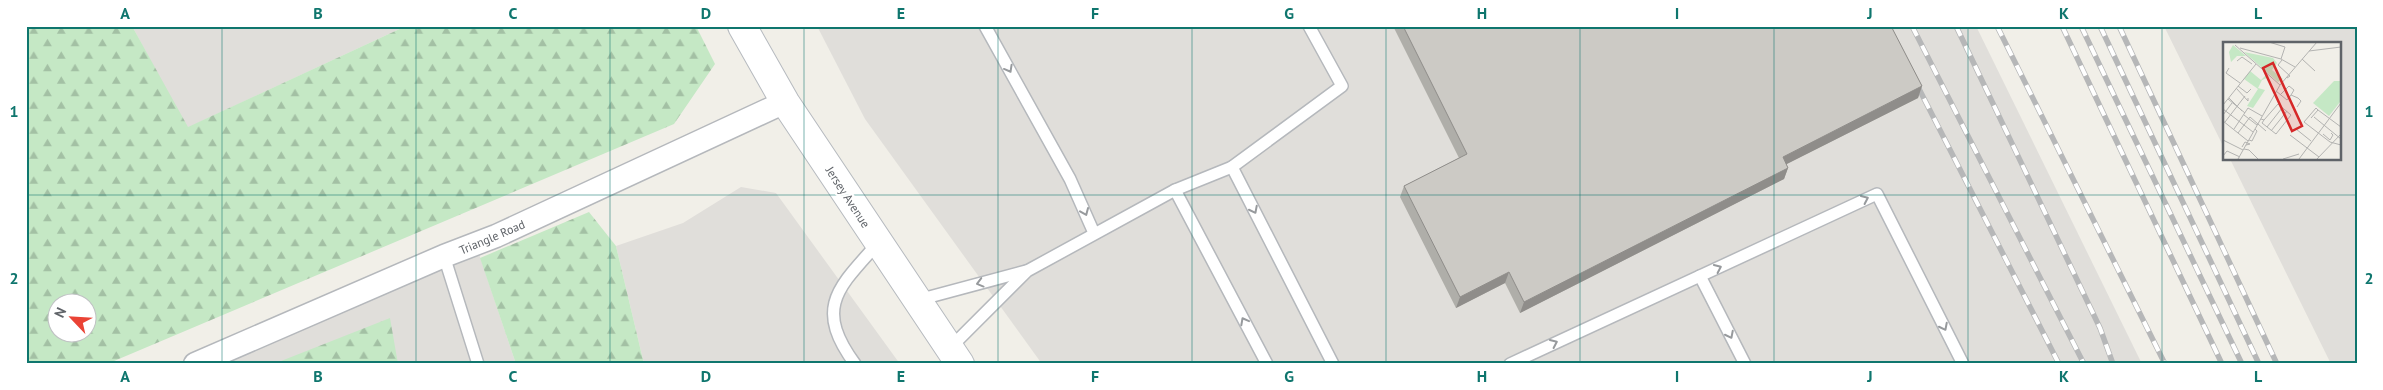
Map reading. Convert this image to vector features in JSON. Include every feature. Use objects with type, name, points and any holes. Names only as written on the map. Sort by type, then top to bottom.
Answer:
[{"type":"street","name":"Jersey Avenue","points":[[742,26],[785,102],[955,356]]},
{"type":"street","name":"Triangle Road","points":[[195,364],[444,256],[496,236],[785,102]]},
{"type":"lane","points":[[985,26],[1070,179],[1094,233]]},
{"type":"lane","points":[[917,300],[1027,271],[1175,190],[1232,167],[1342,86],[1309,26]]},
{"type":"lane","points":[[1232,167],[1333,364]]},
{"type":"lane","points":[[1175,190],[1267,364]]},
{"type":"lane","points":[[1515,363],[1877,194],[1963,364]]},
{"type":"lane","points":[[855,364],[834,326],[834,299],[842,284],[878,243]]},
{"type":"lane","points":[[444,256],[478,364]]},
{"type":"lane","points":[[955,356],[1027,271]]},
{"type":"lane","points":[[1700,276],[1745,364]]},
{"type":"shaded area","points":[[132,26],[406,26],[187,128]]},
{"type":"shaded area","points":[[817,26],[1976,26],[2142,364],[1042,364],[865,119]]},
{"type":"shaded area","points":[[2164,26],[2357,26],[2357,364],[2331,364],[2230,160],[2340,160],[2340,42],[2223,42],[2223,146]]},
{"type":"shaded area","points":[[741,187],[776,193],[900,364],[644,364],[616,246],[683,223]]},
{"type":"shaded area","points":[[472,233],[516,364],[188,364]]},
{"type":"green space","points":[[26,26],[132,26],[188,127],[406,26],[696,26],[715,64],[674,124],[107,364],[26,364]]},
{"type":"green space","points":[[589,212],[616,246],[644,364],[516,364],[480,258]]},
{"type":"green space","points":[[390,318],[398,364],[224,364],[276,363]]},
{"type":"building","points":[[1403,26],[1891,26],[1922,86],[1783,157],[1788,168],[1524,302],[1509,272],[1460,297],[1404,186],[1467,154]]},
{"type":"railway","points":[[1912,26],[2084,364]]},
{"type":"railway","points":[[1956,26],[2100,328],[2113,364]]},
{"type":"railway","points":[[1997,26],[2165,364]]},
{"type":"railway","points":[[2062,26],[2222,364]]},
{"type":"railway","points":[[2081,26],[2242,364]]},
{"type":"railway","points":[[2100,26],[2259,364]]},
{"type":"railway","points":[[2119,26],[2277,364]]},
{"type":"railway","points":[[1914,79],[2059,364]]}]
